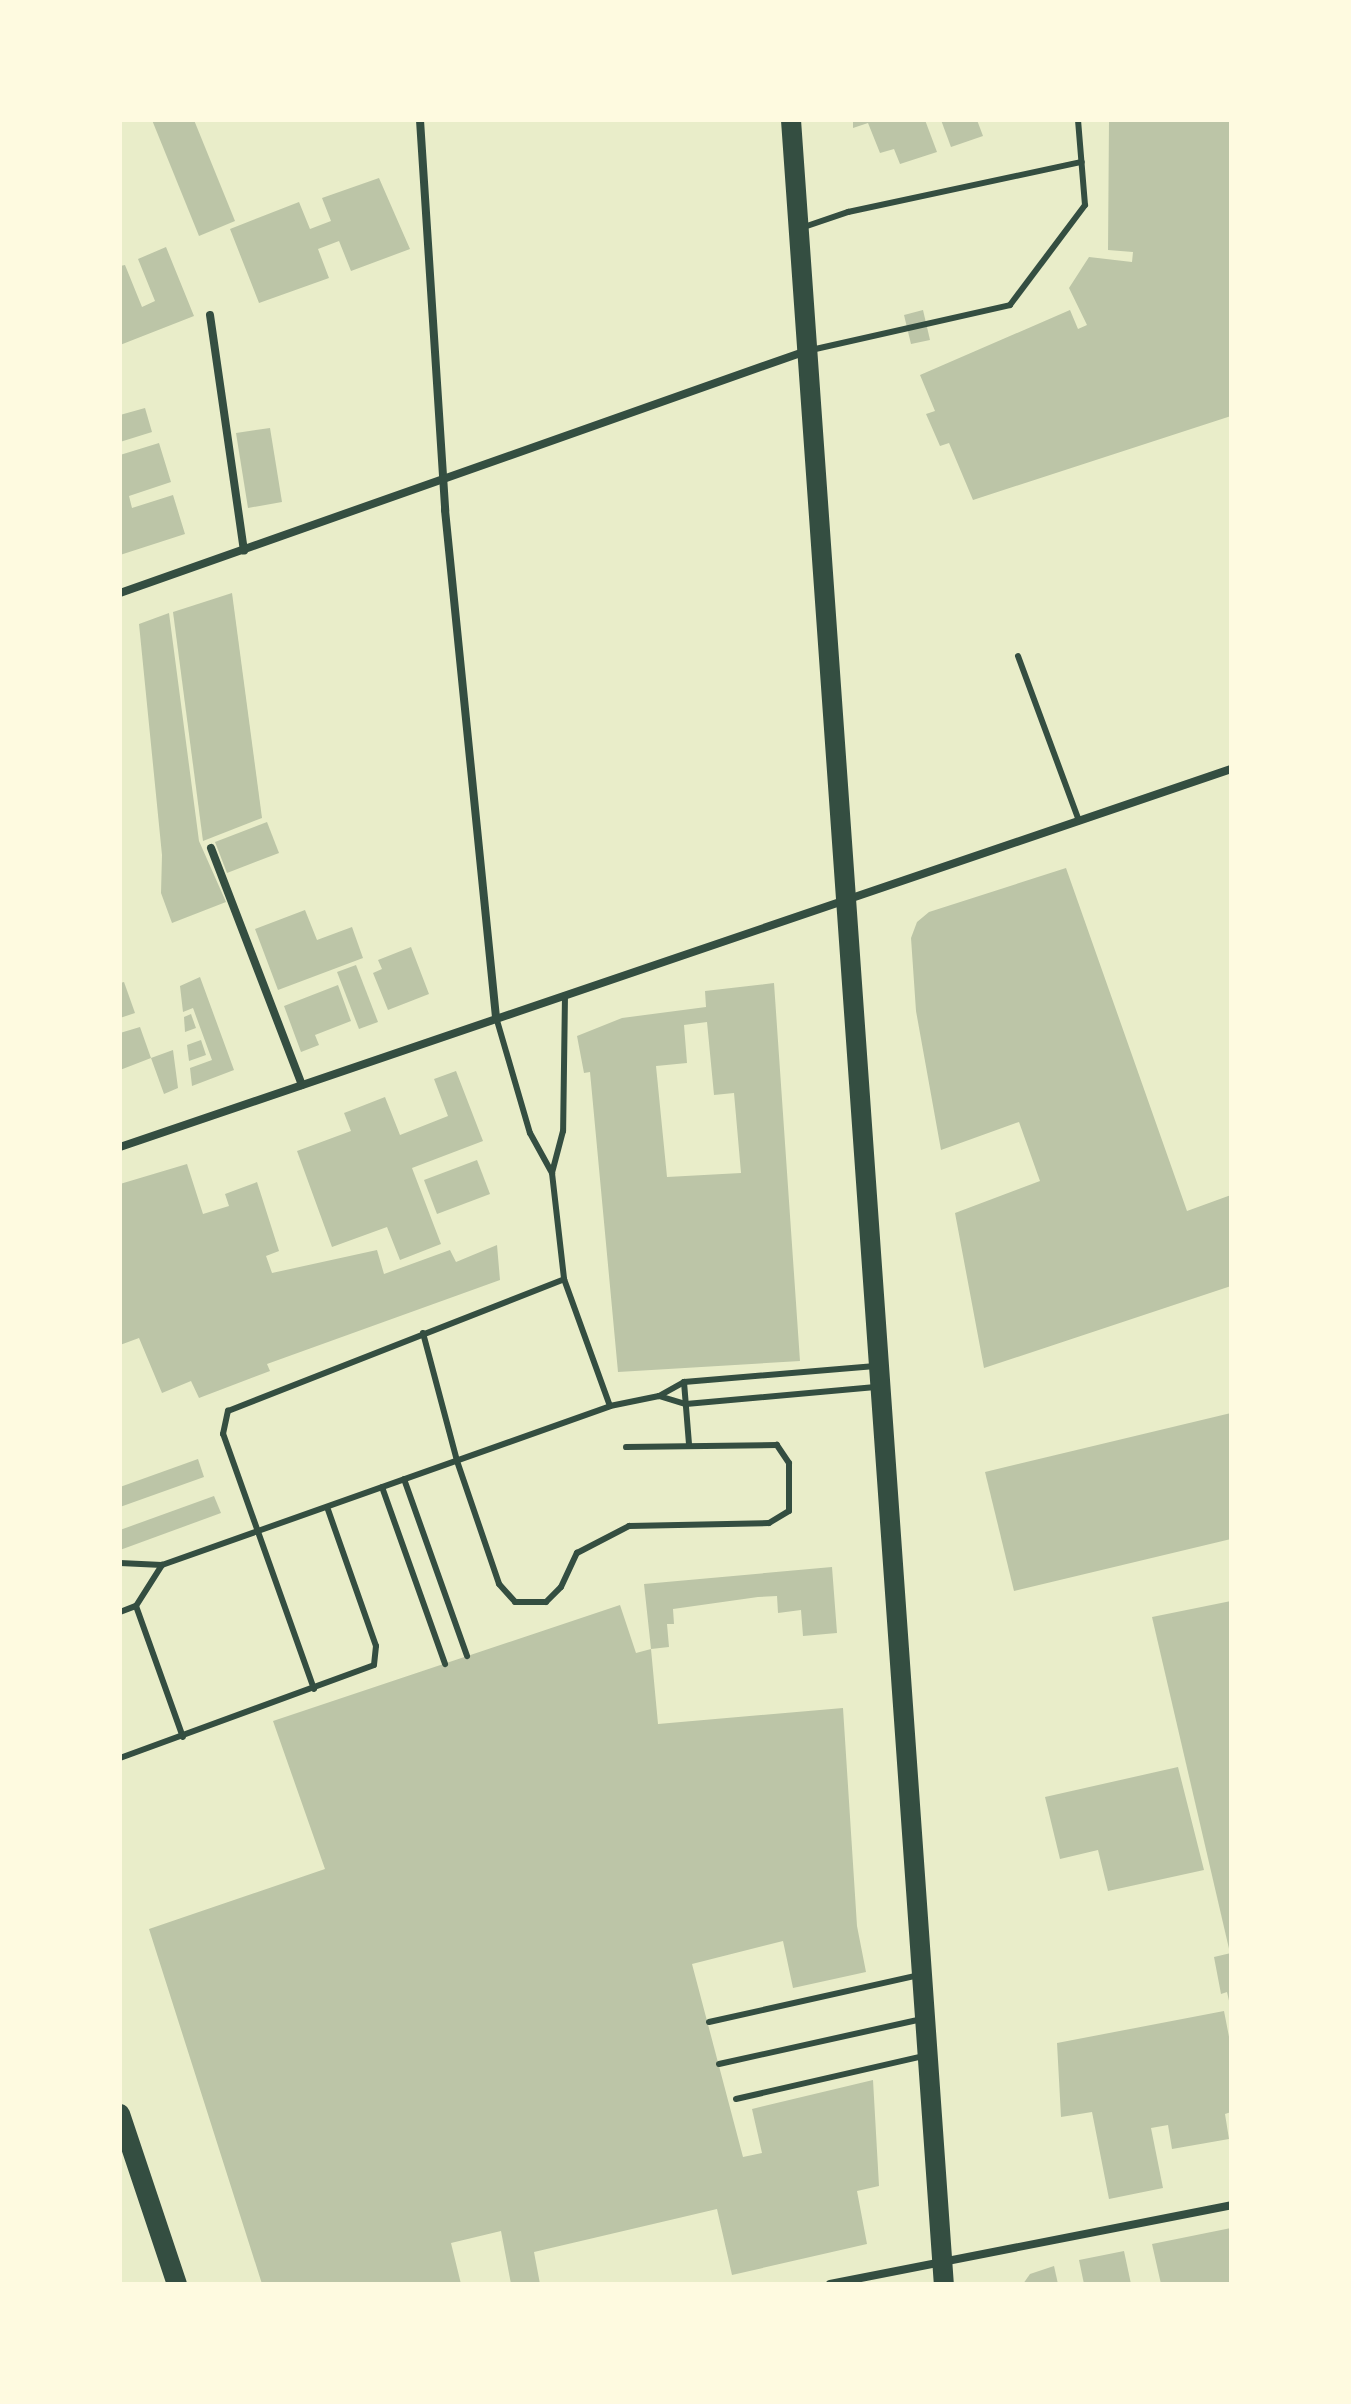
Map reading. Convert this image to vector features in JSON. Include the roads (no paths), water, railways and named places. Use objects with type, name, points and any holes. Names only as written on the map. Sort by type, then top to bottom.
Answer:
[{"type":"main road","points":[[791,120],[944,2284]]},
{"type":"main road","points":[[120,2114],[177,2284]]},
{"type":"street","points":[[420,120],[446,477],[496,1017]]},
{"type":"street","points":[[210,315],[244,551]]},
{"type":"street","points":[[120,593],[807,351]]},
{"type":"street","points":[[120,1147],[1231,769]]},
{"type":"street","points":[[211,848],[302,1085]]},
{"type":"street","points":[[830,2284],[942,2259],[1231,2205]]},
{"type":"lane","points":[[807,351],[1010,305],[1085,205],[1078,120]]},
{"type":"lane","points":[[798,229],[848,212],[1082,162]]},
{"type":"lane","points":[[1018,656],[1079,821]]},
{"type":"lane","points":[[565,995],[563,1131],[552,1173],[564,1279],[610,1406]]},
{"type":"lane","points":[[496,1017],[530,1133],[552,1173]]},
{"type":"lane","points":[[314,1689],[223,1434],[228,1411],[564,1279]]},
{"type":"lane","points":[[423,1333],[457,1461],[509,1597],[525,1605],[546,1602],[561,1587],[577,1553],[629,1526],[769,1523],[789,1511],[789,1463],[777,1445],[626,1447]]},
{"type":"lane","points":[[120,1563],[162,1565],[610,1406],[659,1396],[684,1382],[880,1365]]},
{"type":"lane","points":[[684,1382],[689,1444]]},
{"type":"lane","points":[[659,1396],[686,1404],[881,1387]]},
{"type":"lane","points":[[404,1479],[467,1656]]},
{"type":"lane","points":[[382,1487],[445,1664]]},
{"type":"lane","points":[[120,1758],[370,1668],[378,1653],[327,1507]]},
{"type":"lane","points":[[120,1612],[136,1606],[162,1565]]},
{"type":"lane","points":[[136,1606],[183,1737]]},
{"type":"lane","points":[[709,2022],[922,1974]]},
{"type":"lane","points":[[719,2064],[925,2018]]},
{"type":"lane","points":[[736,2099],[928,2055]]}]
